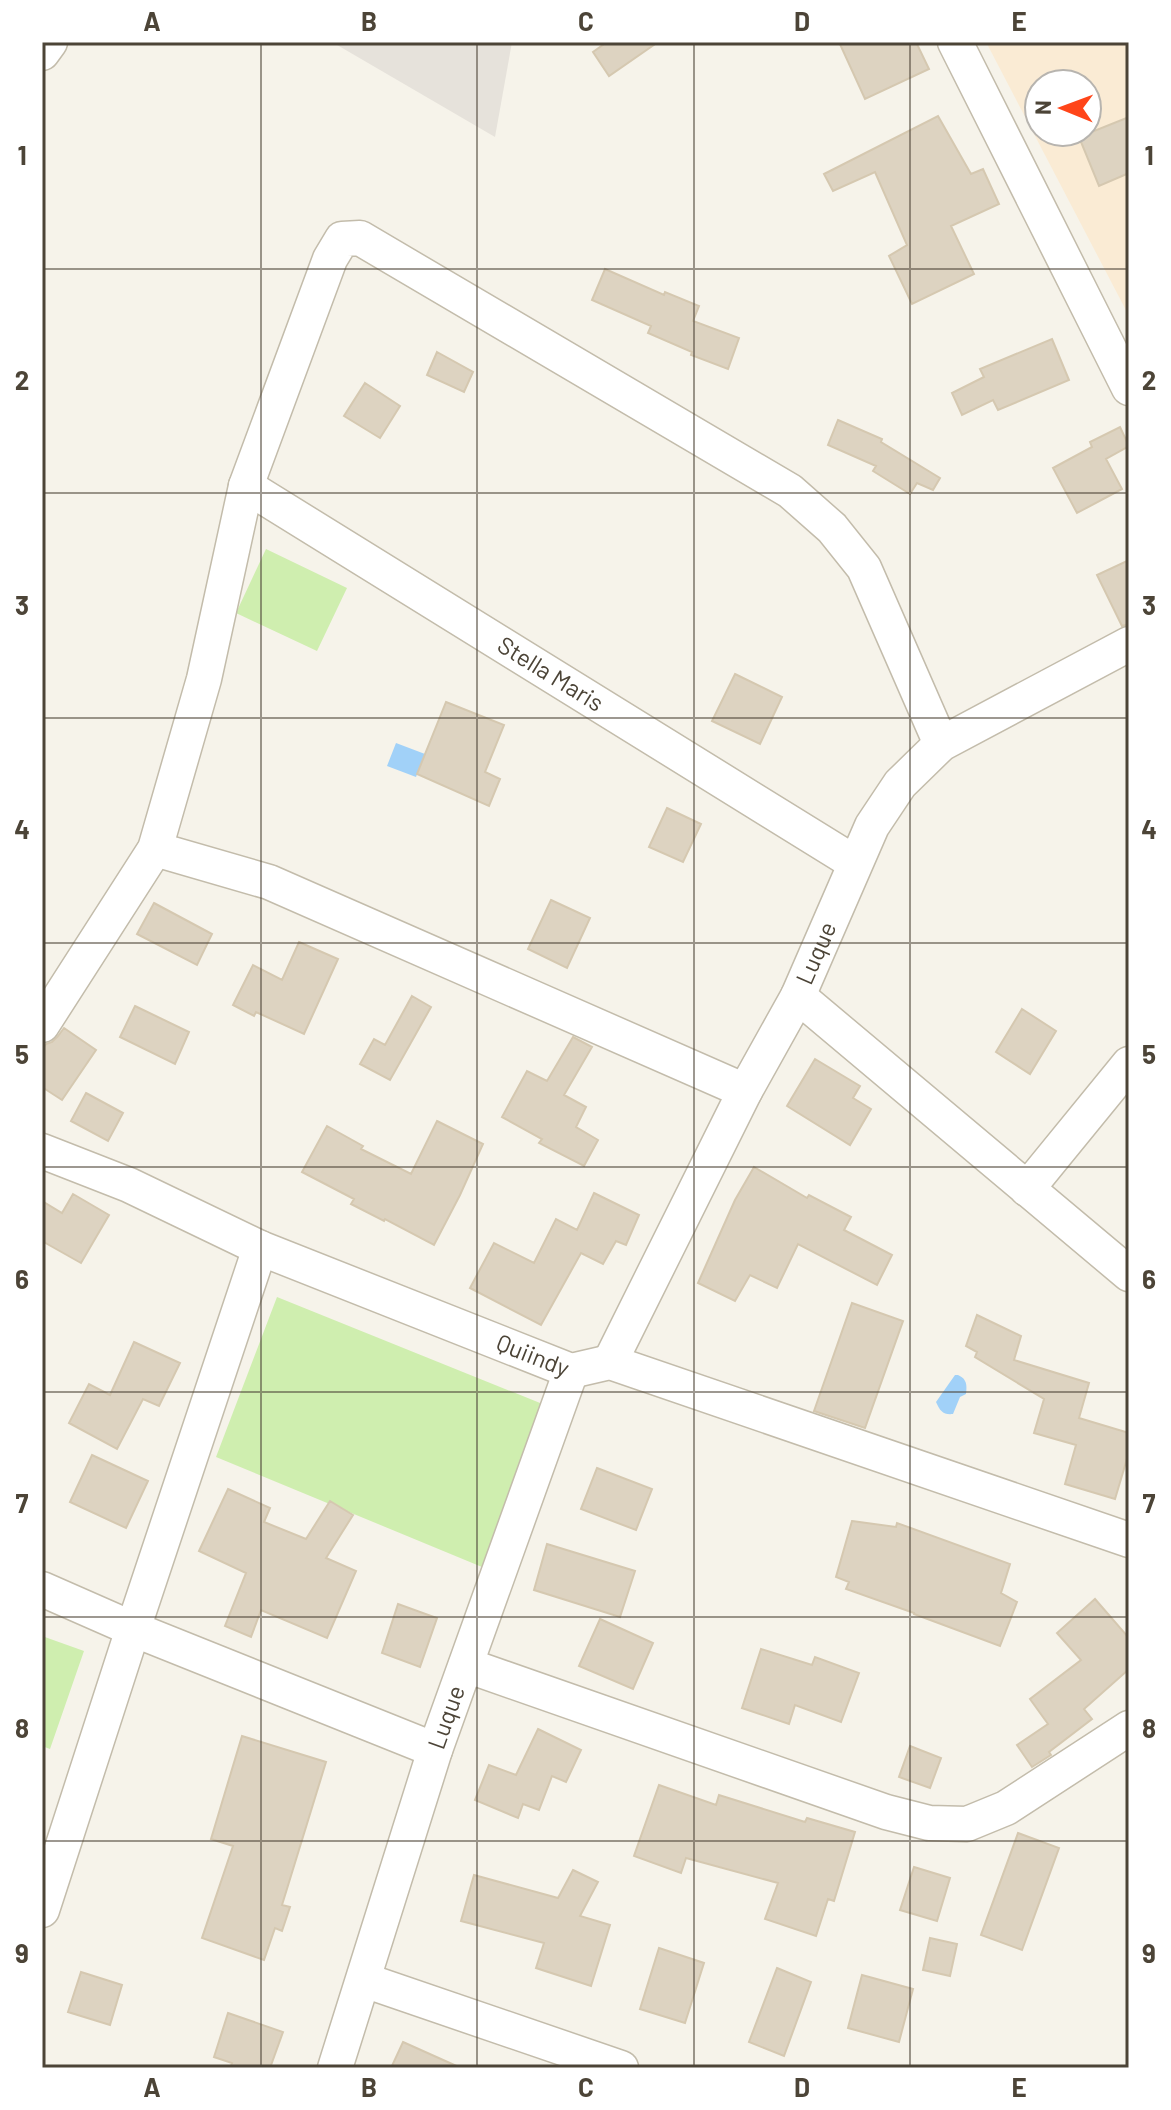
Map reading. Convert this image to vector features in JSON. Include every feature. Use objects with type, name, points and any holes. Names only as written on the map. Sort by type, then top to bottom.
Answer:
[{"type":"street","points":[[42,53],[50,42]]},
{"type":"street","points":[[955,42],[1129,388]]},
{"type":"street","points":[[42,1025],[155,849],[204,679],[246,486],[330,259],[342,239],[360,238],[790,491],[832,528],[864,568],[941,744]]},
{"type":"street","name":"Stella Maris","points":[[246,486],[855,863]]},
{"type":"street","name":"Luque","points":[[610,1362],[745,1091],[798,996],[872,826],[900,784],[941,744],[1129,644]]},
{"type":"street","points":[[155,849],[269,882],[745,1091]]},
{"type":"street","points":[[798,996],[1129,1274]]},
{"type":"street","points":[[1027,1189],[1129,1064]]},
{"type":"street","name":"Quiindy","points":[[42,1151],[129,1185],[260,1248],[571,1371],[610,1362]]},
{"type":"street","points":[[42,1910],[260,1248]]},
{"type":"street","points":[[610,1362],[1129,1540]]},
{"type":"street","name":"Luque","points":[[335,2068],[435,1750],[571,1371]]},
{"type":"street","points":[[42,1589],[133,1629],[435,1750]]},
{"type":"street","points":[[466,1665],[886,1812],[929,1823],[967,1824],[1006,1808],[1129,1728]]},
{"type":"street","points":[[364,1980],[621,2068]]},
{"type":"shaded area","points":[[332,42],[512,42],[495,137]]},
{"type":"shaded area","points":[[986,42],[1129,42],[1129,316],[1041,148],[1103,148],[1103,68],[1023,68],[1023,113]]},
{"type":"green space","points":[[266,549],[347,588],[317,651],[236,613]]},
{"type":"green space","points":[[277,1297],[545,1405],[482,1567],[216,1457]]},
{"type":"green space","points":[[42,1636],[84,1651],[50,1749],[42,1746]]},
{"type":"water","points":[[396,743],[425,754],[416,777],[387,766]]},
{"type":"water","points":[[955,1375],[965,1380],[966,1394],[960,1397],[953,1414],[947,1414],[940,1410],[936,1402]]},
{"type":"building","points":[[607,42],[658,42],[609,76],[593,52]]},
{"type":"building","points":[[839,42],[916,42],[929,69],[865,99]]},
{"type":"building","points":[[938,116],[971,174],[983,169],[999,204],[951,226],[974,274],[912,304],[889,256],[907,245],[875,172],[833,191],[824,174]]},
{"type":"building","points":[[1129,117],[1129,173],[1099,186],[1083,148],[1103,148],[1103,127]]},
{"type":"building","points":[[605,269],[664,295],[665,292],[699,306],[693,321],[739,338],[728,369],[691,355],[692,352],[648,333],[651,326],[592,300]]},
{"type":"building","points":[[1052,339],[1069,380],[998,410],[993,400],[962,415],[952,393],[984,377],[980,369]]},
{"type":"building","points":[[437,352],[473,372],[464,392],[427,375]]},
{"type":"building","points":[[365,383],[400,406],[380,438],[344,416]]},
{"type":"building","points":[[838,420],[882,439],[881,442],[940,478],[933,490],[917,483],[910,494],[873,471],[876,466],[828,445]]},
{"type":"building","points":[[1120,427],[1129,446],[1106,459],[1122,489],[1077,513],[1053,468],[1092,447],[1090,442]]},
{"type":"building","points":[[1129,560],[1129,624],[1122,626],[1097,575]]},
{"type":"building","points":[[735,674],[782,697],[760,744],[712,721]]},
{"type":"building","points":[[446,702],[504,725],[485,772],[500,779],[489,806],[417,774]]},
{"type":"building","points":[[667,808],[701,824],[683,862],[649,847]]},
{"type":"building","points":[[551,900],[590,918],[567,968],[528,949]]},
{"type":"building","points":[[154,903],[212,934],[197,965],[137,934]]},
{"type":"building","points":[[299,942],[338,959],[304,1034],[233,1005],[253,965],[282,980]]},
{"type":"building","points":[[412,996],[431,1007],[390,1080],[360,1064],[374,1039],[385,1045]]},
{"type":"building","points":[[135,1006],[189,1032],[175,1064],[120,1037]]},
{"type":"building","points":[[1022,1009],[1056,1031],[1030,1074],[996,1052]]},
{"type":"building","points":[[64,1028],[96,1050],[62,1100],[42,1087],[42,1050]]},
{"type":"building","points":[[573,1037],[592,1047],[564,1095],[586,1107],[576,1127],[598,1140],[584,1166],[539,1143],[542,1139],[502,1117],[527,1071],[547,1081]]},
{"type":"building","points":[[815,1059],[860,1086],[853,1098],[871,1109],[850,1145],[787,1106]]},
{"type":"building","points":[[86,1093],[123,1113],[108,1141],[71,1121]]},
{"type":"building","points":[[437,1121],[483,1144],[434,1245],[351,1204],[354,1199],[302,1172],[327,1126],[363,1146],[361,1149],[411,1174]]},
{"type":"building","points":[[754,1167],[807,1198],[809,1195],[851,1217],[844,1230],[892,1255],[877,1285],[798,1244],[777,1288],[750,1275],[735,1301],[698,1283],[735,1200]]},
{"type":"building","points":[[594,1193],[639,1215],[626,1245],[616,1241],[603,1264],[581,1253],[541,1325],[470,1288],[494,1243],[534,1263],[556,1219],[577,1230]]},
{"type":"building","points":[[73,1194],[109,1215],[81,1263],[42,1241],[42,1201],[62,1213]]},
{"type":"building","points":[[852,1303],[903,1321],[865,1428],[814,1411]]},
{"type":"building","points":[[977,1315],[1021,1336],[1014,1360],[1089,1383],[1079,1418],[1129,1433],[1129,1452],[1115,1499],[1065,1484],[1076,1445],[1034,1433],[1044,1399],[975,1357],[977,1352],[966,1346]]},
{"type":"building","points":[[134,1342],[180,1363],[159,1406],[143,1399],[117,1449],[69,1423],[89,1384],[110,1395]]},
{"type":"building","points":[[92,1455],[148,1481],[126,1528],[70,1502]]},
{"type":"building","points":[[597,1468],[652,1489],[636,1530],[581,1509]]},
{"type":"building","points":[[228,1489],[270,1508],[264,1522],[306,1539],[330,1501],[353,1515],[326,1558],[356,1571],[327,1638],[261,1610],[251,1637],[225,1626],[246,1573],[199,1551]]},
{"type":"building","points":[[852,1521],[896,1527],[897,1523],[1010,1564],[1001,1593],[1017,1602],[1000,1646],[846,1589],[849,1582],[836,1577]]},
{"type":"building","points":[[547,1544],[635,1571],[620,1617],[534,1590]]},
{"type":"building","points":[[1095,1599],[1129,1638],[1129,1669],[1084,1709],[1092,1719],[1049,1752],[1051,1755],[1032,1767],[1017,1745],[1048,1724],[1030,1699],[1081,1660],[1057,1633]]},
{"type":"building","points":[[398,1604],[437,1618],[420,1667],[382,1653]]},
{"type":"building","points":[[600,1619],[653,1643],[633,1689],[579,1666]]},
{"type":"building","points":[[761,1649],[812,1665],[815,1657],[859,1673],[841,1722],[795,1705],[789,1724],[742,1708]]},
{"type":"building","points":[[538,1729],[581,1750],[566,1782],[552,1776],[539,1810],[523,1804],[518,1818],[475,1800],[489,1765],[516,1775]]},
{"type":"building","points":[[242,1736],[326,1762],[282,1905],[290,1907],[282,1931],[275,1928],[264,1960],[202,1938],[233,1846],[211,1839]]},
{"type":"building","points":[[910,1746],[941,1758],[930,1788],[899,1777]]},
{"type":"building","points":[[659,1785],[716,1805],[719,1795],[805,1822],[807,1818],[855,1832],[834,1901],[828,1899],[816,1936],[765,1919],[778,1883],[686,1858],[681,1873],[634,1856]]},
{"type":"building","points":[[1018,1833],[1059,1848],[1022,1950],[981,1935]]},
{"type":"building","points":[[914,1867],[950,1878],[937,1921],[900,1910]]},
{"type":"building","points":[[573,1870],[598,1882],[580,1916],[610,1925],[591,1986],[536,1968],[544,1943],[461,1921],[474,1875],[558,1898]]},
{"type":"building","points":[[930,1938],[957,1944],[950,1976],[923,1970]]},
{"type":"building","points":[[659,1948],[704,1963],[685,2023],[640,2009]]},
{"type":"building","points":[[777,1968],[811,1982],[784,2056],[749,2042]]},
{"type":"building","points":[[81,1972],[122,1985],[110,2025],[68,2012]]},
{"type":"building","points":[[862,1975],[913,1989],[899,2042],[848,2028]]},
{"type":"building","points":[[228,2013],[283,2032],[270,2068],[230,2068],[232,2063],[214,2057]]},
{"type":"building","points":[[403,2042],[461,2068],[391,2068]]}]
